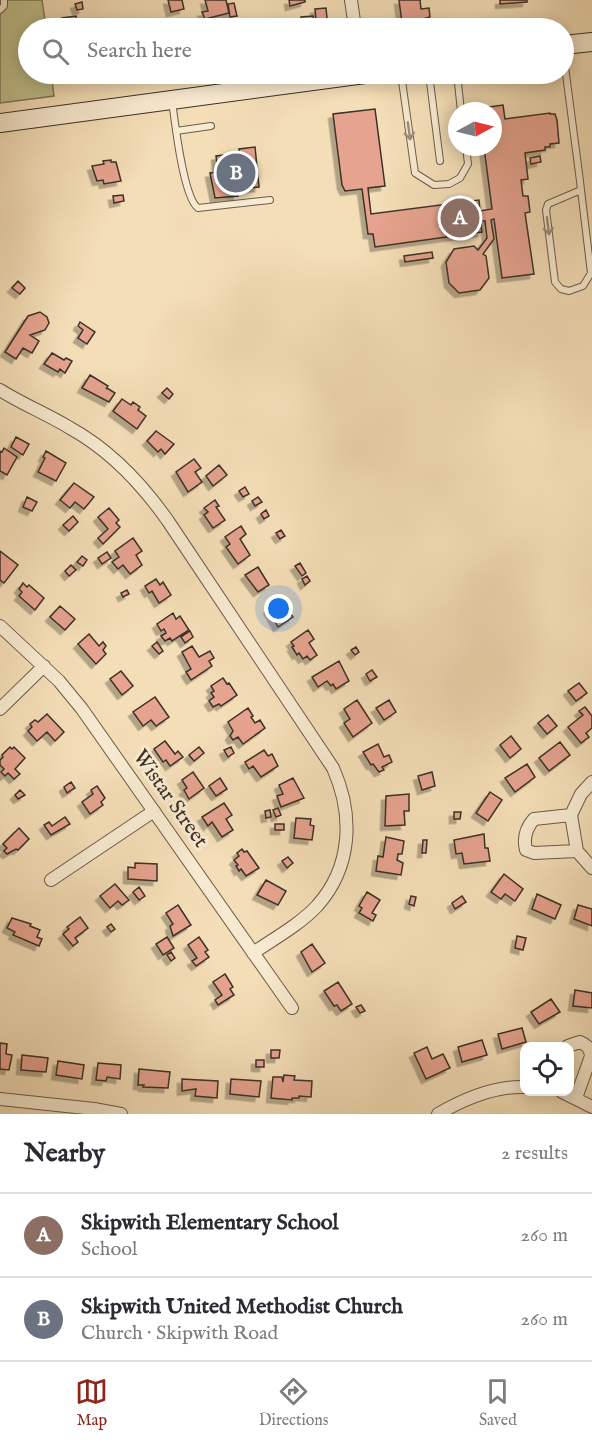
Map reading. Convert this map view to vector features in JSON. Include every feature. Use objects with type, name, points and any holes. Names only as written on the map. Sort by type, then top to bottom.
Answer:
[{"type":"main road","points":[[574,44],[592,42]]},
{"type":"main road","points":[[0,123],[287,84]]},
{"type":"street","points":[[351,0],[354,18]]},
{"type":"street","points":[[0,390],[88,439],[115,460],[145,491],[168,521],[333,768],[347,810],[348,831],[343,860],[335,880],[316,907],[254,953]]},
{"type":"street","name":"Wistar Street","points":[[0,626],[44,666],[82,709],[292,1008]]},
{"type":"street","points":[[0,709],[44,666]]},
{"type":"street","points":[[592,782],[581,794],[571,815],[577,851],[592,868]]},
{"type":"street","points":[[51,880],[154,812]]},
{"type":"street","points":[[571,815],[534,819],[528,826],[524,843],[526,850],[534,853],[577,851]]},
{"type":"street","points":[[574,1044],[580,1042],[586,1044],[591,1056],[576,1098]]},
{"type":"street","points":[[438,1114],[459,1102],[486,1093],[520,1087]]},
{"type":"street","points":[[571,1096],[592,1107]]},
{"type":"street","points":[[0,1099],[94,1108],[121,1114]]},
{"type":"lane","points":[[0,10],[4,6],[4,0]]},
{"type":"lane","points":[[402,84],[415,173],[434,185],[449,184],[460,178],[468,164],[467,156]]},
{"type":"lane","points":[[430,84],[440,161]]},
{"type":"lane","points":[[458,84],[460,102]]},
{"type":"lane","points":[[567,84],[581,190],[591,273],[583,285],[569,291],[561,289],[555,282],[546,210],[548,204],[581,190]]},
{"type":"lane","points":[[171,100],[184,178],[194,205],[198,208],[270,200]]},
{"type":"lane","points":[[176,131],[212,126]]},
{"type":"green space","points":[[0,0],[42,0],[45,18],[18,18],[18,84],[52,84],[54,96],[0,103]]},
{"type":"building","points":[[168,0],[182,0],[184,9],[171,12]]},
{"type":"building","points":[[205,0],[226,0],[229,13],[205,18],[202,12],[208,11]]},
{"type":"building","points":[[289,0],[305,0],[305,2],[290,6]]},
{"type":"building","points":[[399,0],[420,0],[421,9],[429,8],[430,17],[401,18]]},
{"type":"building","points":[[500,0],[527,0],[527,2],[500,4]]},
{"type":"building","points":[[82,2],[83,9],[77,10],[75,4]]},
{"type":"building","points":[[234,3],[237,16],[230,17],[228,4]]},
{"type":"building","points":[[326,8],[327,18],[316,18],[315,9]]},
{"type":"building","points":[[502,105],[505,119],[550,113],[555,114],[557,120],[559,143],[550,144],[550,147],[545,147],[545,150],[525,153],[528,179],[521,180],[523,196],[528,196],[530,212],[525,213],[534,274],[502,278],[494,219],[491,220],[494,239],[483,254],[486,256],[489,278],[480,290],[459,293],[449,283],[446,262],[454,249],[474,246],[478,250],[487,238],[485,221],[480,221],[482,232],[375,247],[373,234],[368,234],[362,189],[345,191],[342,185],[333,114],[375,109],[385,186],[368,188],[371,214],[479,200],[480,211],[492,209],[485,156],[502,156]]},
{"type":"building","points":[[255,147],[259,187],[248,188],[247,184],[237,185],[238,196],[215,198],[210,173],[218,172],[216,156],[232,154],[234,172],[242,171],[239,149]]},
{"type":"building","points":[[540,156],[541,162],[531,164],[530,158]]},
{"type":"building","points":[[111,160],[111,162],[116,162],[121,181],[104,184],[103,180],[97,181],[92,166]]},
{"type":"building","points":[[123,195],[124,201],[114,203],[113,196]]},
{"type":"building","points":[[432,252],[433,258],[405,262],[404,256]]},
{"type":"building","points":[[18,281],[25,288],[20,294],[12,288]]},
{"type":"building","points":[[40,312],[47,317],[49,323],[45,330],[30,335],[39,341],[32,353],[23,348],[16,359],[5,352],[28,316]]},
{"type":"building","points":[[80,322],[95,332],[87,344],[78,338],[83,330],[78,326]]},
{"type":"building","points":[[52,353],[64,360],[66,358],[72,361],[65,373],[60,369],[58,372],[44,364]]},
{"type":"building","points":[[90,375],[108,386],[106,389],[115,393],[109,402],[82,388]]},
{"type":"building","points":[[167,388],[173,394],[169,399],[162,393]]},
{"type":"building","points":[[122,399],[131,405],[133,402],[146,416],[137,429],[113,411]]},
{"type":"building","points":[[156,431],[174,444],[165,454],[161,449],[158,452],[147,441]]},
{"type":"building","points":[[16,437],[29,444],[23,455],[11,447]]},
{"type":"building","points":[[4,448],[17,457],[7,475],[0,471],[0,451],[2,452]]},
{"type":"building","points":[[46,451],[66,463],[56,481],[38,472]]},
{"type":"building","points":[[194,459],[201,468],[195,472],[202,482],[188,492],[176,472]]},
{"type":"building","points":[[219,465],[227,475],[213,486],[206,476]]},
{"type":"building","points":[[74,483],[94,497],[84,509],[75,502],[70,508],[60,500]]},
{"type":"building","points":[[245,487],[249,494],[243,497],[239,491]]},
{"type":"building","points":[[27,497],[37,502],[32,511],[23,507]]},
{"type":"building","points":[[258,497],[262,502],[255,506],[252,501]]},
{"type":"building","points":[[215,500],[219,506],[216,507],[225,520],[213,528],[204,515],[208,512],[204,508]]},
{"type":"building","points":[[109,508],[119,520],[116,523],[120,527],[103,544],[98,538],[108,529],[98,517]]},
{"type":"building","points":[[266,510],[269,516],[264,519],[261,514]]},
{"type":"building","points":[[73,516],[78,522],[69,531],[63,525]]},
{"type":"building","points":[[241,526],[246,534],[240,539],[250,555],[238,564],[226,547],[230,544],[225,537]]},
{"type":"building","points":[[281,530],[285,536],[280,539],[276,533]]},
{"type":"building","points":[[133,538],[142,551],[136,555],[142,565],[130,574],[123,565],[118,569],[112,562],[119,557],[115,551]]},
{"type":"building","points":[[0,551],[18,565],[4,583],[0,580]]},
{"type":"building","points":[[107,552],[111,558],[102,564],[98,558]]},
{"type":"building","points":[[82,556],[87,560],[83,566],[77,562]]},
{"type":"building","points":[[300,563],[306,573],[302,576],[295,566]]},
{"type":"building","points":[[71,565],[76,570],[69,576],[65,571]]},
{"type":"building","points":[[258,567],[269,585],[258,592],[245,575]]},
{"type":"building","points":[[307,576],[310,581],[305,585],[302,579]]},
{"type":"building","points":[[156,579],[160,585],[163,582],[171,595],[159,603],[152,591],[149,593],[145,586]]},
{"type":"building","points":[[23,583],[27,587],[29,585],[44,598],[35,610],[19,596],[22,592],[19,589]]},
{"type":"building","points":[[127,590],[129,594],[123,597],[121,593]]},
{"type":"building","points":[[281,600],[293,617],[278,627],[268,609]]},
{"type":"building","points":[[60,606],[75,619],[65,630],[50,617]]},
{"type":"building","points":[[173,613],[176,619],[180,616],[189,630],[172,641],[170,638],[165,641],[161,636],[166,633],[164,629],[161,631],[157,624]]},
{"type":"building","points":[[308,630],[314,639],[309,643],[317,655],[310,660],[307,656],[303,659],[299,653],[297,655],[291,642]]},
{"type":"building","points":[[190,631],[193,637],[185,643],[181,637]]},
{"type":"building","points":[[89,634],[99,646],[103,642],[106,646],[103,650],[106,654],[96,664],[78,644]]},
{"type":"building","points":[[157,642],[163,651],[159,654],[152,646]]},
{"type":"building","points":[[192,646],[199,657],[210,651],[214,658],[209,661],[212,666],[191,680],[186,672],[191,669],[182,652]]},
{"type":"building","points":[[356,647],[359,652],[355,655],[351,650]]},
{"type":"building","points":[[339,661],[349,681],[336,689],[327,681],[318,687],[312,677]]},
{"type":"building","points":[[372,670],[377,677],[370,681],[366,674]]},
{"type":"building","points":[[121,671],[133,686],[122,695],[110,679]]},
{"type":"building","points":[[223,678],[237,695],[221,706],[219,704],[213,707],[209,701],[214,697],[211,693],[214,691],[211,686]]},
{"type":"building","points":[[579,683],[587,693],[576,701],[568,691]]},
{"type":"building","points":[[155,697],[169,717],[156,726],[151,720],[143,726],[133,712]]},
{"type":"building","points":[[357,700],[372,723],[353,737],[344,723],[350,719],[344,709]]},
{"type":"building","points":[[389,700],[396,712],[384,720],[376,708]]},
{"type":"building","points":[[585,707],[592,716],[592,728],[586,733],[589,737],[581,743],[568,727],[583,715],[579,711]]},
{"type":"building","points":[[248,708],[255,723],[260,720],[265,728],[243,744],[238,737],[233,740],[230,736],[233,731],[228,722]]},
{"type":"building","points":[[47,714],[64,732],[55,741],[47,732],[37,741],[28,731],[32,727],[30,724],[35,720],[38,722]]},
{"type":"building","points":[[548,715],[557,726],[547,734],[538,723]]},
{"type":"building","points":[[511,736],[521,749],[510,758],[500,745]]},
{"type":"building","points":[[165,741],[175,754],[178,751],[183,757],[170,766],[166,760],[163,762],[154,749]]},
{"type":"building","points":[[560,742],[570,755],[549,771],[539,758]]},
{"type":"building","points":[[378,744],[384,757],[389,755],[392,762],[382,767],[384,770],[379,772],[373,764],[371,765],[363,752]]},
{"type":"building","points":[[10,747],[12,749],[14,747],[25,758],[15,769],[20,774],[14,779],[8,773],[5,776],[1,772],[4,769],[0,765],[2,755]]},
{"type":"building","points":[[199,747],[204,753],[194,761],[189,755]]},
{"type":"building","points":[[231,747],[234,753],[228,757],[224,750]]},
{"type":"building","points":[[264,750],[268,756],[272,754],[278,766],[261,777],[253,766],[249,769],[245,762]]},
{"type":"building","points":[[527,764],[535,777],[515,792],[505,778]]},
{"type":"building","points":[[193,772],[204,788],[189,799],[184,790],[187,788],[182,780]]},
{"type":"building","points":[[432,772],[435,786],[422,790],[418,776]]},
{"type":"building","points":[[220,778],[227,789],[216,796],[209,786]]},
{"type":"building","points":[[293,778],[304,798],[281,807],[277,796],[283,794],[279,785]]},
{"type":"building","points":[[71,782],[75,788],[67,793],[64,787]]},
{"type":"building","points":[[97,786],[105,798],[101,802],[103,805],[90,814],[82,802],[93,794],[91,790]]},
{"type":"building","points":[[20,790],[25,795],[18,799],[15,795]]},
{"type":"building","points":[[490,792],[502,800],[488,821],[476,813]]},
{"type":"building","points":[[409,794],[409,811],[404,811],[405,825],[385,826],[386,796]]},
{"type":"building","points":[[224,803],[232,815],[226,819],[233,830],[222,837],[212,822],[208,826],[202,817]]},
{"type":"building","points":[[278,808],[281,815],[276,817],[273,810]]},
{"type":"building","points":[[270,810],[271,817],[266,818],[265,811]]},
{"type":"building","points":[[454,812],[461,812],[460,819],[454,819]]},
{"type":"building","points":[[65,817],[70,824],[51,835],[44,825],[49,822],[52,826]]},
{"type":"building","points":[[296,818],[311,819],[310,825],[314,826],[312,840],[294,838]]},
{"type":"building","points":[[275,824],[284,824],[284,830],[275,830]]},
{"type":"building","points":[[19,828],[29,839],[18,850],[7,854],[4,851],[7,848],[3,844]]},
{"type":"building","points":[[484,834],[485,848],[488,848],[490,861],[464,864],[462,853],[456,854],[454,840]]},
{"type":"building","points":[[386,837],[404,841],[402,854],[398,854],[397,860],[403,863],[401,875],[376,871],[378,856],[383,857]]},
{"type":"building","points":[[423,840],[427,840],[426,853],[422,853]]},
{"type":"building","points":[[242,849],[244,852],[247,851],[259,868],[246,876],[241,869],[239,871],[234,860]]},
{"type":"building","points":[[288,857],[293,863],[287,868],[282,861]]},
{"type":"building","points":[[135,863],[157,864],[157,881],[128,879],[128,867],[135,868]]},
{"type":"building","points":[[504,874],[523,889],[515,901],[505,894],[501,899],[491,892]]},
{"type":"building","points":[[266,880],[286,891],[278,905],[257,895]]},
{"type":"building","points":[[115,884],[129,900],[122,905],[118,901],[110,908],[100,896]]},
{"type":"building","points":[[139,887],[145,896],[139,900],[133,892]]},
{"type":"building","points":[[367,892],[380,900],[372,913],[376,915],[373,921],[359,913],[362,908],[359,906]]},
{"type":"building","points":[[537,894],[561,905],[555,919],[532,909]]},
{"type":"building","points":[[411,896],[416,897],[414,906],[409,904]]},
{"type":"building","points":[[462,896],[466,902],[455,909],[452,903]]},
{"type":"building","points":[[178,905],[191,925],[173,936],[170,926],[173,924],[166,913]]},
{"type":"building","points":[[578,905],[592,909],[592,926],[574,919]]},
{"type":"building","points":[[80,917],[88,928],[75,938],[78,942],[73,946],[63,934],[69,929],[67,927]]},
{"type":"building","points":[[12,918],[31,924],[30,926],[40,930],[37,937],[42,939],[39,946],[13,935],[15,932],[7,928]]},
{"type":"building","points":[[111,924],[115,929],[111,932],[107,927]]},
{"type":"building","points":[[517,936],[526,938],[523,950],[515,948]]},
{"type":"building","points":[[167,937],[174,948],[163,955],[156,944]]},
{"type":"building","points":[[199,937],[208,950],[205,952],[209,957],[196,966],[192,961],[197,958],[188,945]]},
{"type":"building","points":[[312,944],[325,963],[312,972],[301,952]]},
{"type":"building","points":[[171,952],[175,958],[171,961],[167,955]]},
{"type":"building","points":[[225,974],[233,987],[230,989],[234,995],[218,1005],[215,1000],[222,995],[213,982]]},
{"type":"building","points":[[338,982],[352,1004],[341,1011],[337,1005],[334,1006],[324,991]]},
{"type":"building","points":[[575,990],[592,993],[592,1008],[573,1006]]},
{"type":"building","points":[[551,999],[560,1012],[539,1024],[531,1012]]},
{"type":"building","points":[[361,1005],[365,1011],[360,1013],[356,1007]]},
{"type":"building","points":[[522,1028],[526,1042],[502,1049],[498,1034]]},
{"type":"building","points":[[482,1040],[487,1055],[462,1062],[458,1047]]},
{"type":"building","points":[[0,1043],[7,1044],[6,1054],[12,1055],[9,1070],[0,1069]]},
{"type":"building","points":[[427,1047],[432,1059],[443,1054],[450,1068],[426,1079],[414,1053]]},
{"type":"building","points":[[271,1050],[280,1050],[279,1058],[271,1058]]},
{"type":"building","points":[[22,1055],[48,1058],[46,1072],[21,1070]]},
{"type":"building","points":[[256,1060],[264,1060],[264,1067],[256,1067]]},
{"type":"building","points":[[58,1061],[84,1065],[82,1079],[56,1075]]},
{"type":"building","points":[[98,1063],[121,1065],[120,1079],[107,1077],[106,1081],[96,1080]]},
{"type":"building","points":[[139,1069],[170,1072],[168,1088],[138,1085]]},
{"type":"building","points":[[284,1075],[295,1076],[294,1080],[312,1081],[311,1097],[299,1096],[292,1100],[271,1098],[273,1077],[282,1077],[283,1082]]},
{"type":"building","points":[[182,1079],[218,1081],[217,1098],[195,1096],[196,1089],[182,1091]]},
{"type":"building","points":[[231,1079],[261,1081],[259,1097],[230,1094]]},
{"type":"place","name":"Skipwith United Methodist Church","points":[[236,173]]},
{"type":"place","name":"Skipwith Elementary School","points":[[460,218]]}]
